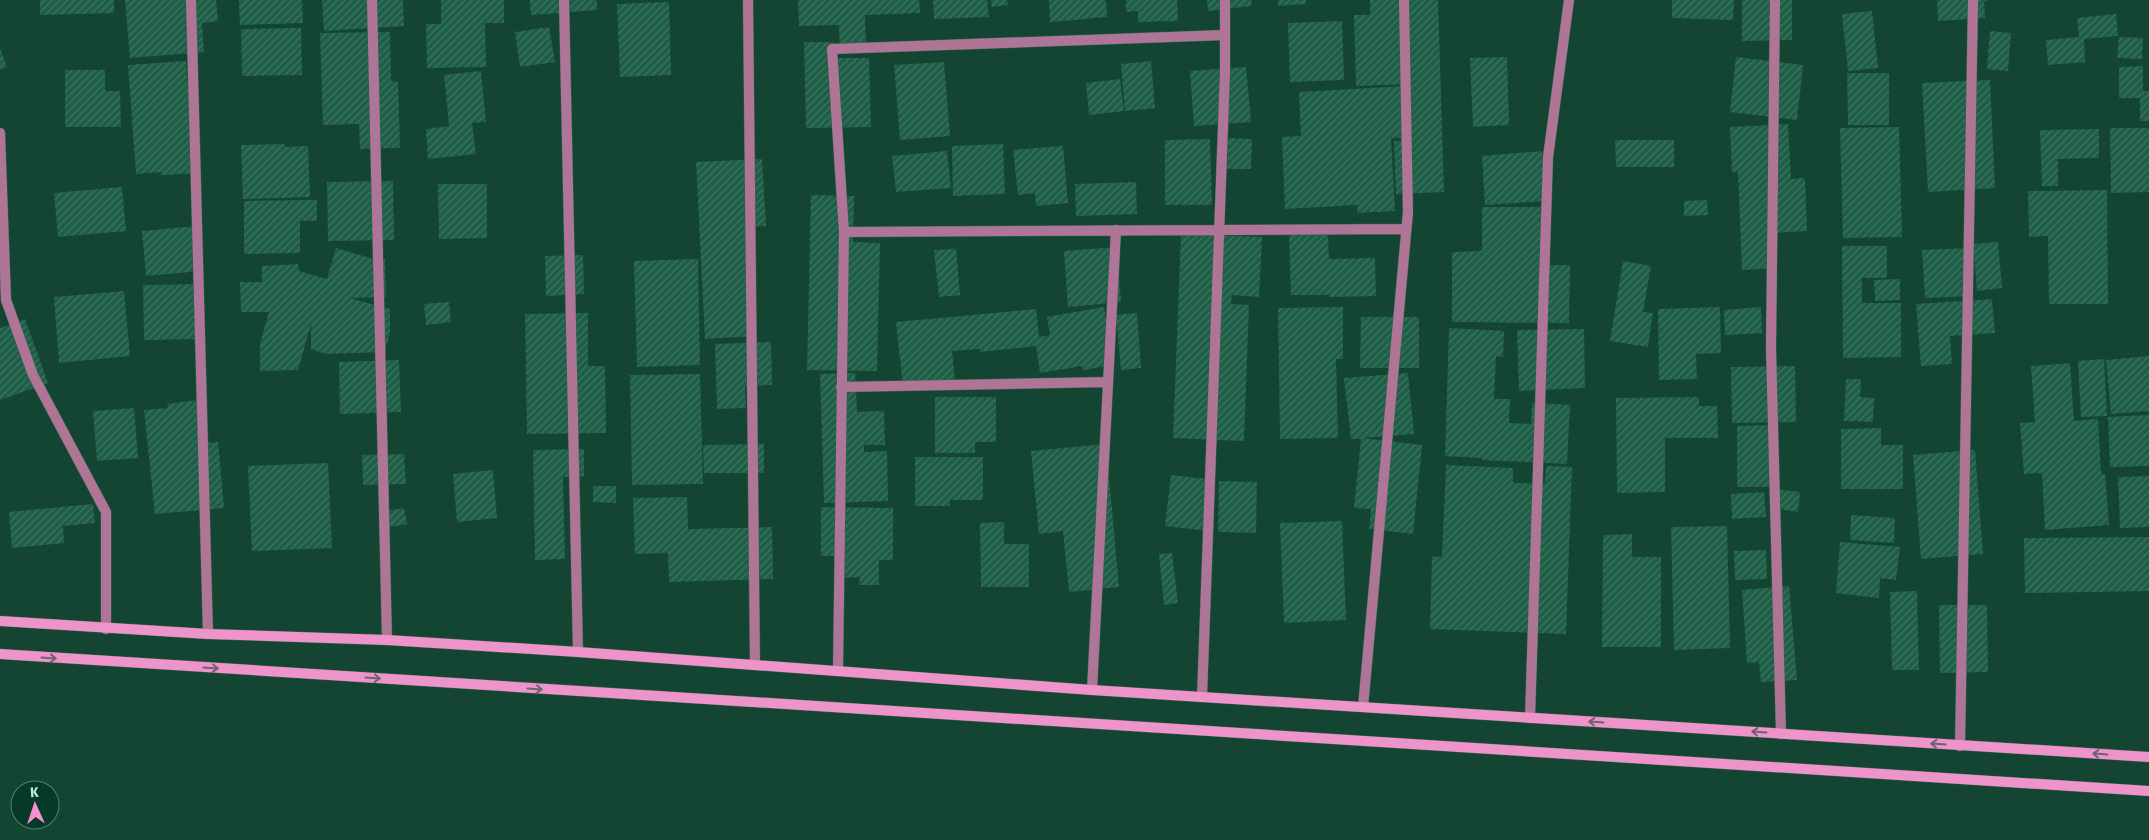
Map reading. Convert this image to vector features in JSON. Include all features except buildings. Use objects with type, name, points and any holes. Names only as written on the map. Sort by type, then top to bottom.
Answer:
[{"type":"main road","points":[[0,621],[208,634],[387,640],[578,652],[1092,690],[2149,757]]},
{"type":"main road","points":[[0,654],[2149,791]]},
{"type":"street","points":[[191,0],[208,634]]},
{"type":"street","points":[[372,0],[387,640]]},
{"type":"street","points":[[564,0],[578,652]]},
{"type":"street","points":[[748,0],[756,665]]},
{"type":"street","points":[[1202,697],[1220,230],[1225,0]]},
{"type":"street","points":[[1363,707],[1408,212],[1404,0]]},
{"type":"street","points":[[1530,718],[1548,157],[1569,0]]},
{"type":"street","points":[[1774,0],[1771,348],[1781,734]]},
{"type":"street","points":[[1960,746],[1973,0]]},
{"type":"street","points":[[838,670],[844,232],[832,49],[1225,35]]},
{"type":"street","points":[[0,133],[6,300],[33,375],[106,512],[106,628]]},
{"type":"street","points":[[1092,690],[1116,230]]},
{"type":"street","points":[[844,232],[1406,230]]},
{"type":"street","points":[[841,388],[1108,382]]}]
